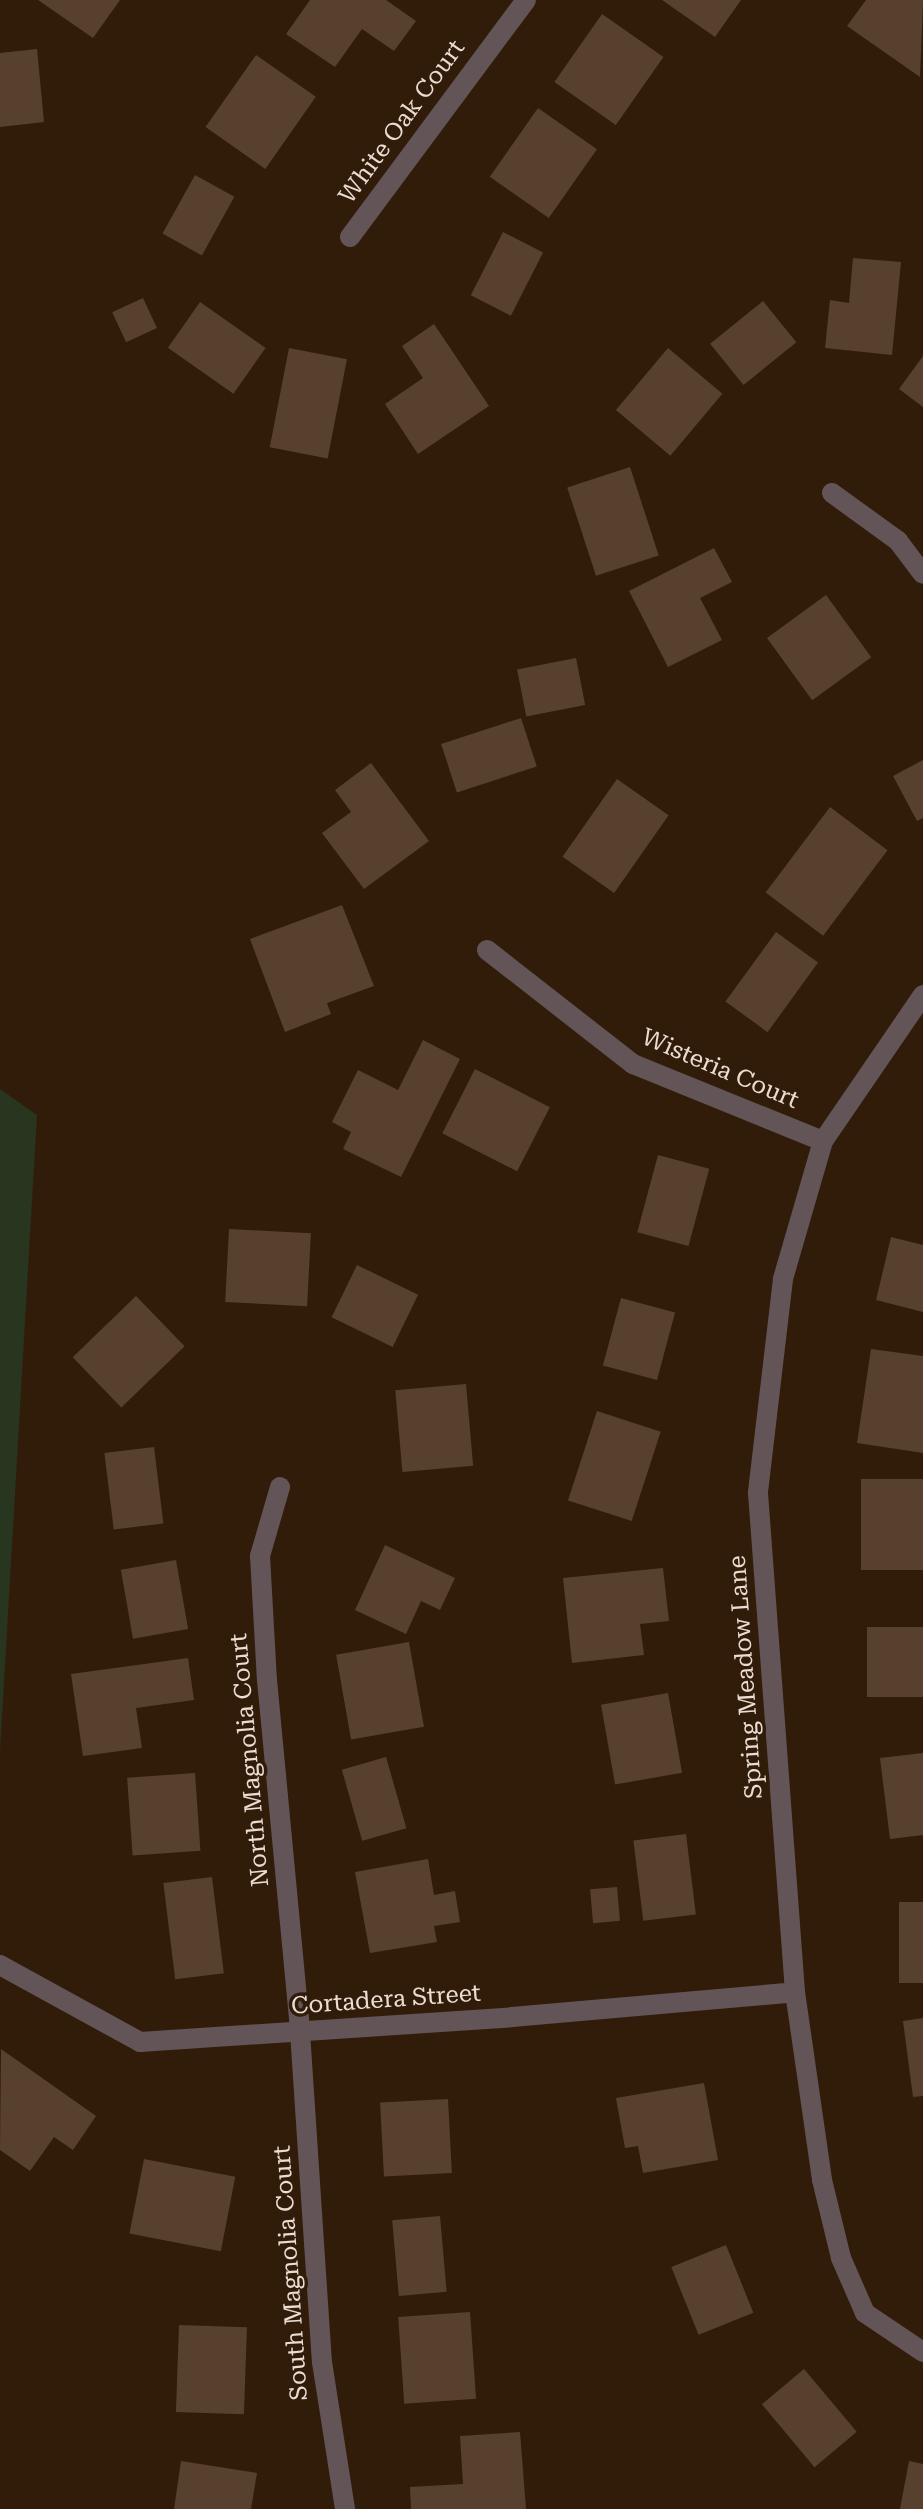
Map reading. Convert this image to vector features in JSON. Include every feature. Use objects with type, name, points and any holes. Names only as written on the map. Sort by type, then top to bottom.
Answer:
[{"type":"street","name":"White Oak Court","points":[[350,237],[526,0]]},
{"type":"street","points":[[832,493],[898,541],[923,574]]},
{"type":"street","name":"Wisteria Court","points":[[487,950],[633,1064],[823,1141]]},
{"type":"street","name":"Spring Meadow Lane","points":[[923,995],[823,1141],[783,1279],[758,1493],[795,1992],[822,2180],[841,2258],[865,2313],[923,2352]]},
{"type":"street","name":"North Magnolia Court","points":[[280,1487],[260,1556],[267,1680],[300,2032]]},
{"type":"street","name":"Cortadera Street","points":[[0,1965],[140,2042],[795,1992]]},
{"type":"street","name":"South Magnolia Court","points":[[300,2032],[322,2362],[345,2509]]},
{"type":"green space","points":[[0,1089],[37,1115],[0,1752]]},
{"type":"building","points":[[38,0],[120,0],[93,38]]},
{"type":"building","points":[[310,0],[386,0],[416,21],[394,51],[362,29],[335,67],[286,34]]},
{"type":"building","points":[[662,0],[741,0],[715,37]]},
{"type":"building","points":[[866,0],[923,0],[920,77],[847,26]]},
{"type":"building","points":[[602,14],[663,57],[616,125],[554,82]]},
{"type":"building","points":[[37,49],[44,122],[0,127],[0,53]]},
{"type":"building","points":[[256,55],[316,97],[265,169],[206,127]]},
{"type":"building","points":[[538,108],[597,149],[549,218],[490,177]]},
{"type":"building","points":[[195,175],[234,197],[202,255],[163,234]]},
{"type":"building","points":[[503,232],[543,252],[511,316],[471,295]]},
{"type":"building","points":[[853,258],[901,262],[892,355],[825,348],[830,300],[849,303]]},
{"type":"building","points":[[143,298],[157,328],[126,342],[112,312]]},
{"type":"building","points":[[763,301],[796,342],[744,385],[710,344]]},
{"type":"building","points":[[200,302],[266,348],[233,394],[168,348]]},
{"type":"building","points":[[434,324],[489,406],[418,454],[385,404],[423,378],[402,346]]},
{"type":"building","points":[[289,348],[347,359],[328,458],[270,447]]},
{"type":"building","points":[[668,348],[722,394],[670,456],[616,410]]},
{"type":"building","points":[[923,356],[923,407],[899,389]]},
{"type":"building","points":[[630,467],[659,555],[596,576],[567,487]]},
{"type":"building","points":[[714,548],[732,582],[700,598],[722,640],[668,667],[629,591]]},
{"type":"building","points":[[826,595],[871,657],[812,700],[767,638]]},
{"type":"building","points":[[576,658],[585,705],[526,717],[517,669]]},
{"type":"building","points":[[521,718],[537,767],[457,792],[441,744]]},
{"type":"building","points":[[923,760],[923,818],[917,821],[893,776]]},
{"type":"building","points":[[371,763],[429,841],[364,889],[322,833],[351,812],[335,790]]},
{"type":"building","points":[[617,779],[669,815],[614,893],[563,857]]},
{"type":"building","points":[[830,807],[888,850],[823,936],[766,892]]},
{"type":"building","points":[[342,905],[374,986],[327,1003],[331,1014],[285,1032],[250,939]]},
{"type":"building","points":[[776,932],[818,963],[768,1032],[725,1002]]},
{"type":"building","points":[[423,1040],[460,1059],[401,1177],[343,1149],[351,1132],[332,1122],[358,1070],[398,1090]]},
{"type":"building","points":[[475,1069],[550,1107],[517,1171],[442,1133]]},
{"type":"building","points":[[658,1155],[709,1169],[688,1246],[637,1232]]},
{"type":"building","points":[[229,1229],[311,1233],[307,1306],[225,1302]]},
{"type":"building","points":[[891,1237],[923,1245],[923,1312],[876,1300]]},
{"type":"building","points":[[357,1265],[418,1295],[393,1347],[332,1317]]},
{"type":"building","points":[[136,1296],[185,1346],[121,1407],[73,1357]]},
{"type":"building","points":[[621,1298],[675,1312],[657,1380],[603,1366]]},
{"type":"building","points":[[871,1349],[923,1356],[923,1453],[857,1443]]},
{"type":"building","points":[[466,1384],[473,1466],[402,1472],[395,1390]]},
{"type":"building","points":[[597,1411],[661,1432],[632,1521],[568,1500]]},
{"type":"building","points":[[154,1447],[163,1523],[114,1530],[104,1453]]},
{"type":"building","points":[[861,1479],[923,1479],[923,1570],[861,1570]]},
{"type":"building","points":[[385,1545],[455,1578],[440,1610],[421,1601],[406,1634],[355,1610]]},
{"type":"building","points":[[176,1560],[188,1629],[133,1639],[121,1570]]},
{"type":"building","points":[[663,1568],[669,1621],[640,1624],[644,1655],[572,1663],[563,1578]]},
{"type":"building","points":[[867,1627],[923,1627],[923,1697],[867,1697]]},
{"type":"building","points":[[409,1642],[424,1727],[351,1740],[336,1655]]},
{"type":"building","points":[[188,1658],[194,1700],[136,1708],[142,1748],[83,1756],[71,1674]]},
{"type":"building","points":[[668,1693],[682,1773],[615,1785],[601,1705]]},
{"type":"building","points":[[923,1753],[923,1835],[890,1839],[880,1758]]},
{"type":"building","points":[[386,1757],[406,1828],[362,1841],[342,1770]]},
{"type":"building","points":[[195,1773],[200,1851],[133,1856],[127,1778]]},
{"type":"building","points":[[686,1834],[696,1914],[643,1921],[633,1840]]},
{"type":"building","points":[[428,1859],[434,1895],[455,1891],[460,1922],[434,1926],[437,1942],[370,1953],[355,1872]]},
{"type":"building","points":[[212,1877],[224,1973],[175,1979],[163,1883]]},
{"type":"building","points":[[617,1887],[620,1921],[593,1923],[590,1889]]},
{"type":"building","points":[[899,1902],[923,1902],[923,1983],[899,1983]]},
{"type":"building","points":[[923,2018],[923,2096],[913,2097],[903,2021]]},
{"type":"building","points":[[1,2049],[96,2116],[73,2150],[54,2137],[30,2171],[0,2150]]},
{"type":"building","points":[[704,2083],[718,2160],[643,2173],[638,2146],[625,2148],[616,2098]]},
{"type":"building","points":[[448,2099],[452,2173],[384,2176],[380,2103]]},
{"type":"building","points":[[144,2159],[235,2177],[221,2251],[129,2234]]},
{"type":"building","points":[[440,2216],[447,2292],[399,2296],[392,2220]]},
{"type":"building","points":[[726,2245],[753,2313],[699,2335],[671,2267]]},
{"type":"building","points":[[470,2312],[476,2399],[404,2404],[398,2317]]},
{"type":"building","points":[[179,2325],[247,2327],[244,2414],[176,2412]]},
{"type":"building","points":[[804,2369],[857,2432],[815,2467],[762,2404]]},
{"type":"building","points":[[520,2432],[526,2509],[411,2509],[410,2487],[463,2484],[460,2436]]},
{"type":"building","points":[[181,2461],[257,2473],[251,2509],[174,2509]]},
{"type":"building","points":[[909,2461],[923,2464],[923,2509],[900,2509]]}]
